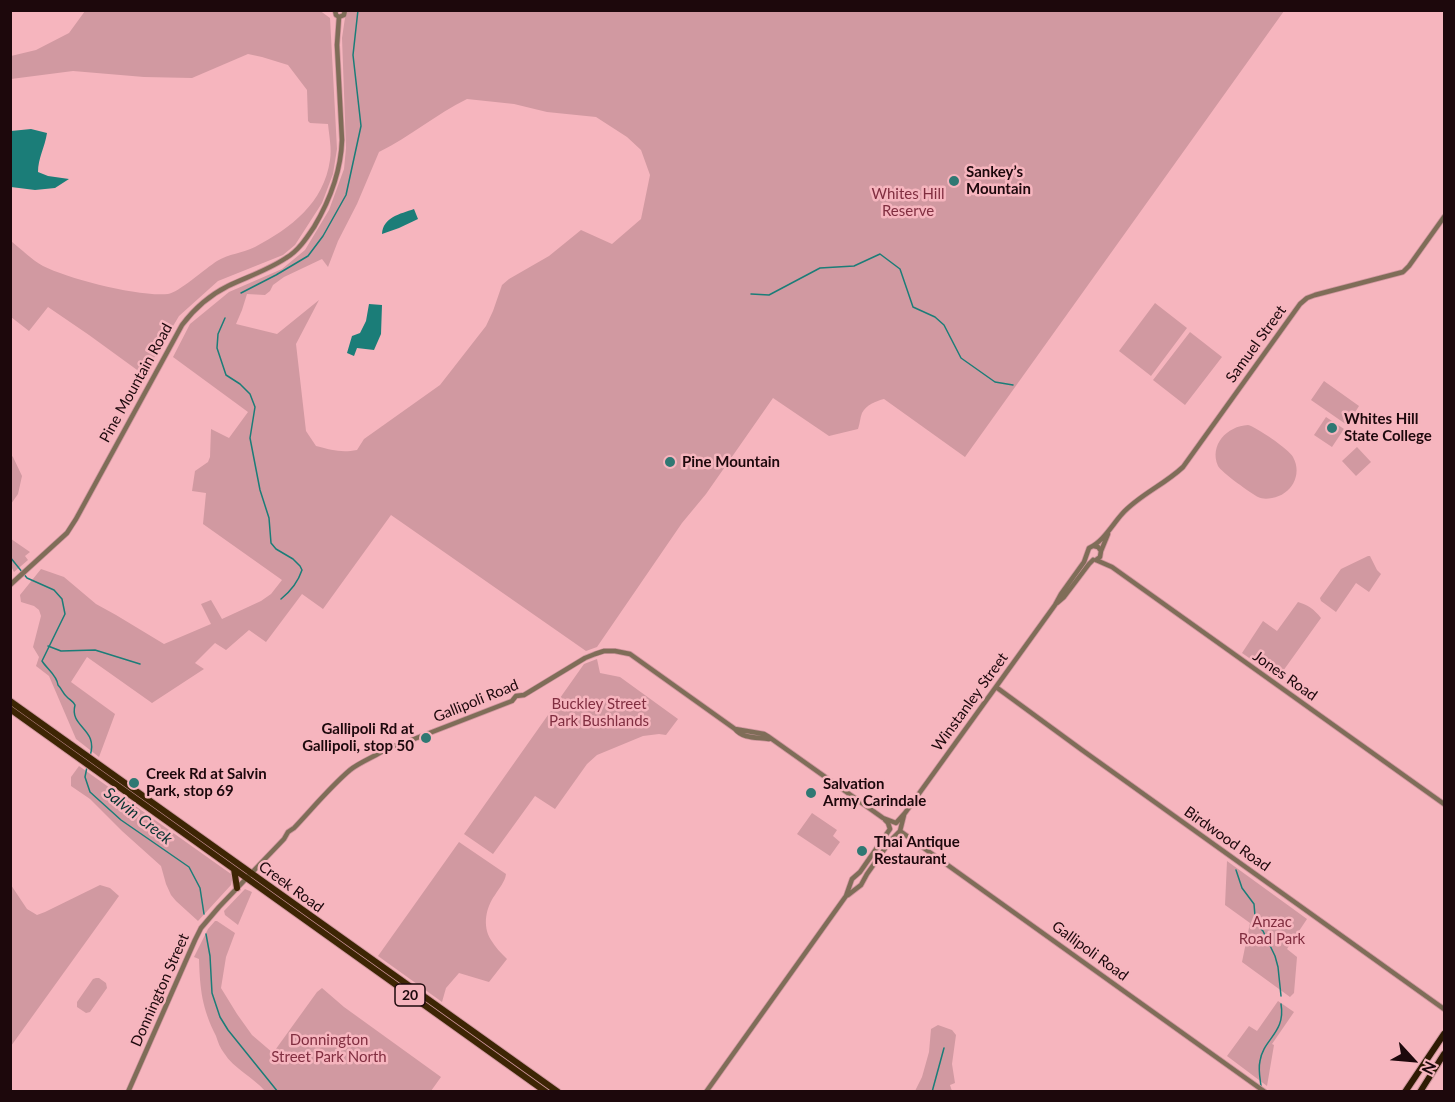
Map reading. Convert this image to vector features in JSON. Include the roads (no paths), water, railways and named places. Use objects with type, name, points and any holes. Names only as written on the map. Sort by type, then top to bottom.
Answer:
[{"type":"highway","points":[[1405,1092],[1444,1034]]},
{"type":"highway","points":[[1419,1092],[1444,1054]]},
{"type":"main road","name":"Creek Road","points":[[10,701],[234,869],[249,876],[558,1092]]},
{"type":"main road","name":"Creek Road","points":[[10,709],[85,758]]},
{"type":"main road","name":"Creek Road","points":[[93,764],[546,1092]]},
{"type":"main road","points":[[234,869],[237,888]]},
{"type":"street","points":[[336,10],[336,15],[339,17],[344,15],[345,10]]},
{"type":"street","name":"Pine Mountain Road","points":[[12,583],[67,533],[188,316],[198,306],[226,287],[288,257],[306,239],[321,214],[335,185],[342,155],[336,45],[339,17]]},
{"type":"street","name":"Samuel Street","points":[[1094,546],[1128,508],[1183,467],[1300,304],[1315,295],[1403,272],[1444,217]]},
{"type":"street","name":"Samuel Street","points":[[1101,552],[1112,526]]},
{"type":"street","points":[[1094,546],[1098,547],[1101,552],[1100,557],[1095,560],[1089,559],[1087,555],[1089,548],[1094,546]]},
{"type":"street","name":"Jones Road","points":[[1101,552],[1112,567]]},
{"type":"street","name":"Winstanley Street","points":[[706,1092],[846,896],[852,879],[860,872],[891,824],[905,813],[1055,605],[1087,555]]},
{"type":"street","name":"Jones Road","points":[[1095,560],[1112,567],[1444,804]]},
{"type":"street","name":"Winstanley Street","points":[[1055,605],[1064,597],[1089,564],[1095,560]]},
{"type":"street","name":"Gallipoli Road","points":[[249,876],[341,778],[362,762],[385,751],[390,746],[396,746],[512,701],[516,696],[524,695],[585,658],[604,651],[630,654],[735,729],[764,734],[883,818],[895,823]]},
{"type":"street","name":"Birdwood Road","points":[[996,687],[1444,1009]]},
{"type":"street","name":"Winstanley Street","points":[[846,896],[861,885],[899,830],[905,813]]},
{"type":"street","name":"Gallipoli Road","points":[[883,818],[890,828]]},
{"type":"street","points":[[890,828],[893,833],[899,830],[899,824],[895,823]]},
{"type":"street","name":"Gallipoli Road","points":[[899,830],[1265,1092]]},
{"type":"street","name":"Donnington Street","points":[[128,1092],[198,934],[214,912],[249,876]]},
{"type":"street","points":[[855,876],[860,877],[862,881]]},
{"type":"street","points":[[851,882],[858,887]]},
{"type":"water","points":[[31,129],[47,133],[38,172],[69,179],[55,188],[35,190],[11,187],[11,131]]},
{"type":"water","points":[[414,209],[418,219],[382,234],[389,220]]},
{"type":"water","points":[[369,304],[382,305],[381,334],[374,350],[357,348],[354,356],[347,353],[352,336],[360,333],[366,321]]},
{"type":"waterway","points":[[241,293],[308,256],[323,236],[346,195],[361,126],[353,55],[358,10]]},
{"type":"waterway","points":[[751,294],[769,295],[820,268],[854,266],[880,254],[900,269],[913,307],[935,317],[944,325],[961,358],[995,382],[1013,385]]},
{"type":"waterway","points":[[225,318],[218,334],[217,348],[226,375],[250,394],[255,407],[250,438],[260,490],[269,518],[271,543],[276,549],[293,559],[302,570],[294,586],[281,599]]},
{"type":"waterway","name":"Salvin Creek","points":[[10,557],[27,578],[54,590],[62,599],[65,614],[42,661],[54,675],[64,694],[75,705],[76,719],[91,739],[90,756]]},
{"type":"waterway","points":[[48,646],[61,651],[95,650],[140,664]]},
{"type":"waterway","name":"Salvin Creek","points":[[87,767],[85,777],[90,792],[121,820],[189,867],[200,888],[204,914]]},
{"type":"waterway","points":[[1236,870],[1242,888],[1254,904],[1259,927],[1275,956],[1281,996]]},
{"type":"waterway","name":"Salvin Creek","points":[[206,934],[212,993],[220,1017],[278,1092]]},
{"type":"waterway","points":[[1261,1086],[1260,1061],[1265,1047],[1280,1022],[1281,1004]]},
{"type":"waterway","points":[[932,1092],[944,1048]]},
{"type":"place","name":"Sankey’s Mountain","points":[[954,181]]},
{"type":"place","name":"Whites Hill State College","points":[[1332,428]]},
{"type":"place","name":"Pine Mountain","points":[[670,462]]},
{"type":"place","name":"Gallipoli Rd at Gallipoli, stop 50","points":[[426,738]]},
{"type":"place","name":"Creek Rd at Salvin Park, stop 69","points":[[134,783]]},
{"type":"place","name":"Salvation Army Carindale","points":[[811,793]]},
{"type":"place","name":"Thai Antique Restaurant","points":[[862,851]]},
{"type":"park label","name":"Whites Hill Reserve","points":[[908,202]]},
{"type":"park label","name":"Buckley Street Park Bushlands","points":[[599,712]]},
{"type":"park label","name":"Anzac Road Park","points":[[1272,930]]},
{"type":"park label","name":"Donnington Street Park North","points":[[329,1048]]}]
